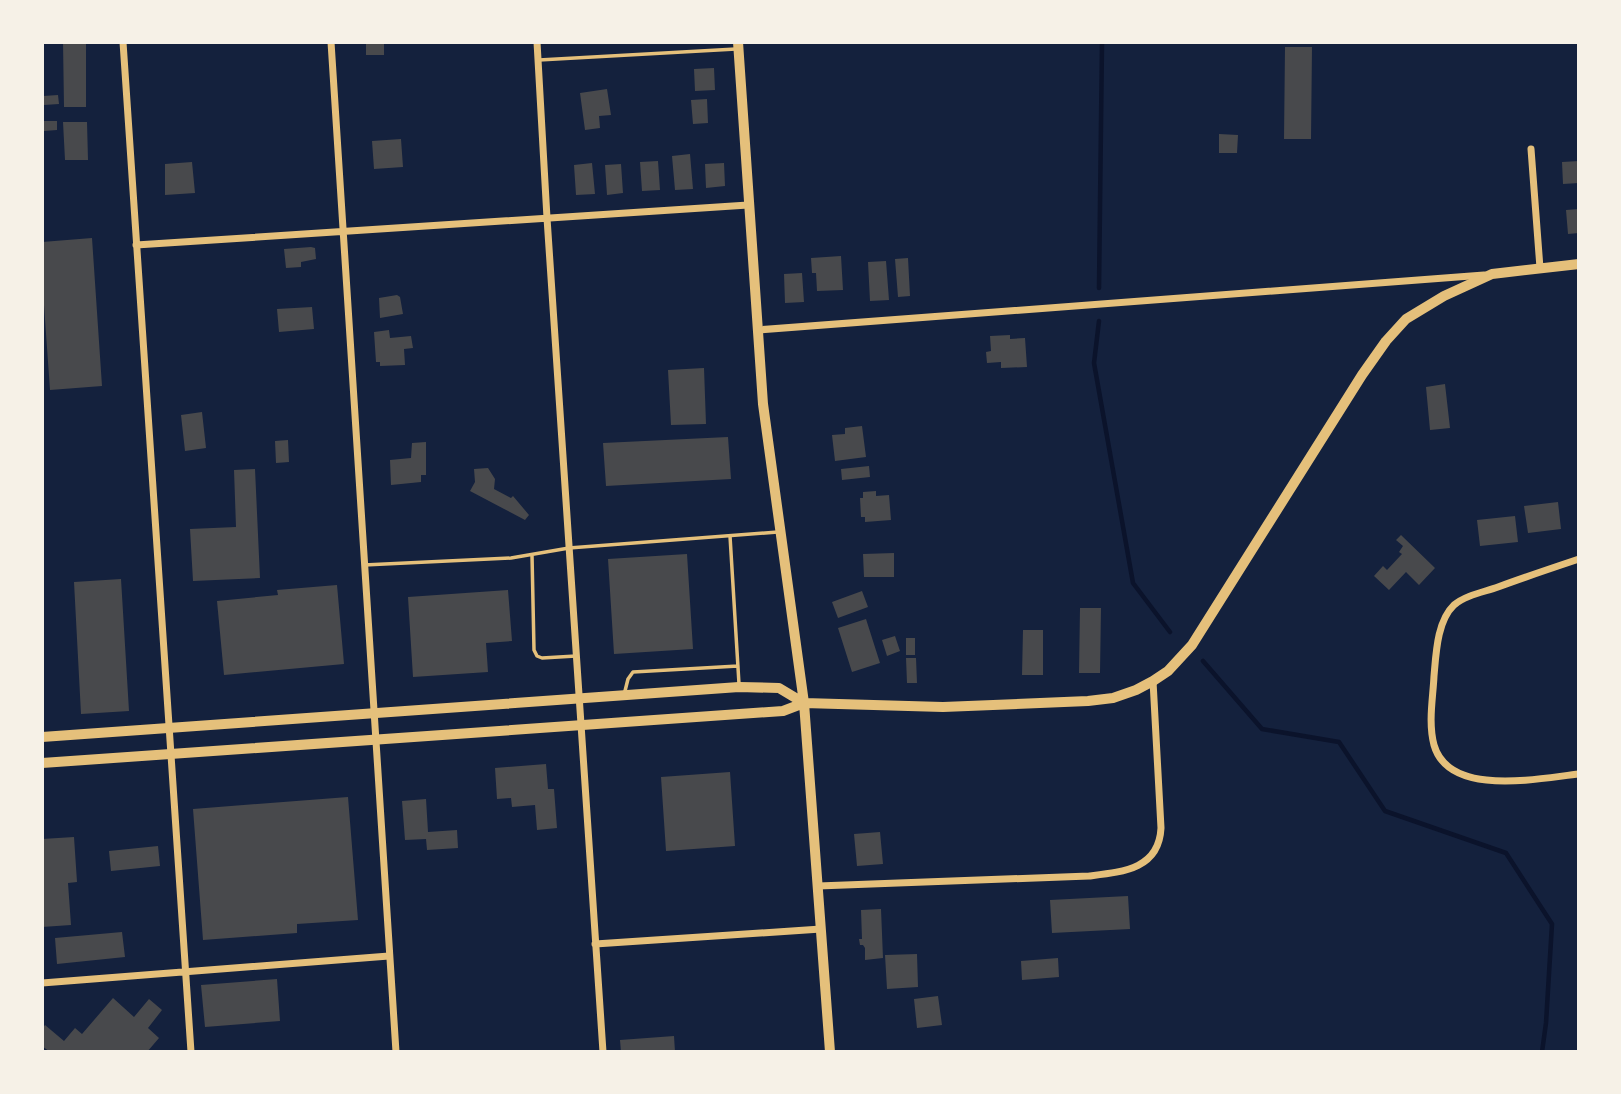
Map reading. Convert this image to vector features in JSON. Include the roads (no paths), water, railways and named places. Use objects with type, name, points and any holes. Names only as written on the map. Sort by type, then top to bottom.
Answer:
[{"type":"street","points":[[123,42],[191,1052]]},
{"type":"street","points":[[331,42],[396,1052]]},
{"type":"street","points":[[537,42],[603,1052]]},
{"type":"street","points":[[738,46],[763,404],[804,703],[831,1052]]},
{"type":"street","points":[[1531,149],[1540,268]]},
{"type":"street","points":[[136,245],[748,205]]},
{"type":"street","points":[[757,330],[1492,274],[1579,264]]},
{"type":"street","points":[[42,763],[783,711],[804,703],[943,708],[1114,698],[1136,690],[1168,671],[1192,645],[1350,393],[1386,341],[1406,319],[1429,304],[1492,274]]},
{"type":"street","points":[[1579,559],[1468,597],[1452,608],[1438,643],[1431,723],[1439,755],[1463,775],[1498,782],[1579,774]]},
{"type":"street","points":[[818,886],[1089,876],[1132,867],[1151,858],[1160,840],[1161,828],[1153,681]]},
{"type":"street","points":[[42,737],[739,687],[779,688],[804,703]]},
{"type":"street","points":[[596,944],[821,929]]},
{"type":"street","points":[[42,983],[389,956]]},
{"type":"lane","points":[[539,60],[738,46]]},
{"type":"lane","points":[[364,565],[511,558],[569,548],[780,532]]},
{"type":"lane","points":[[730,536],[739,687]]},
{"type":"lane","points":[[532,555],[534,650],[537,656],[542,658],[576,656]]},
{"type":"lane","points":[[624,695],[628,679],[633,672],[738,666]]},
{"type":"waterway","points":[[1099,288],[1102,42]]},
{"type":"waterway","points":[[1099,321],[1094,363],[1133,583],[1170,632]]},
{"type":"waterway","points":[[1203,661],[1262,729],[1339,742],[1385,811],[1506,853],[1552,924],[1542,1052]]}]
